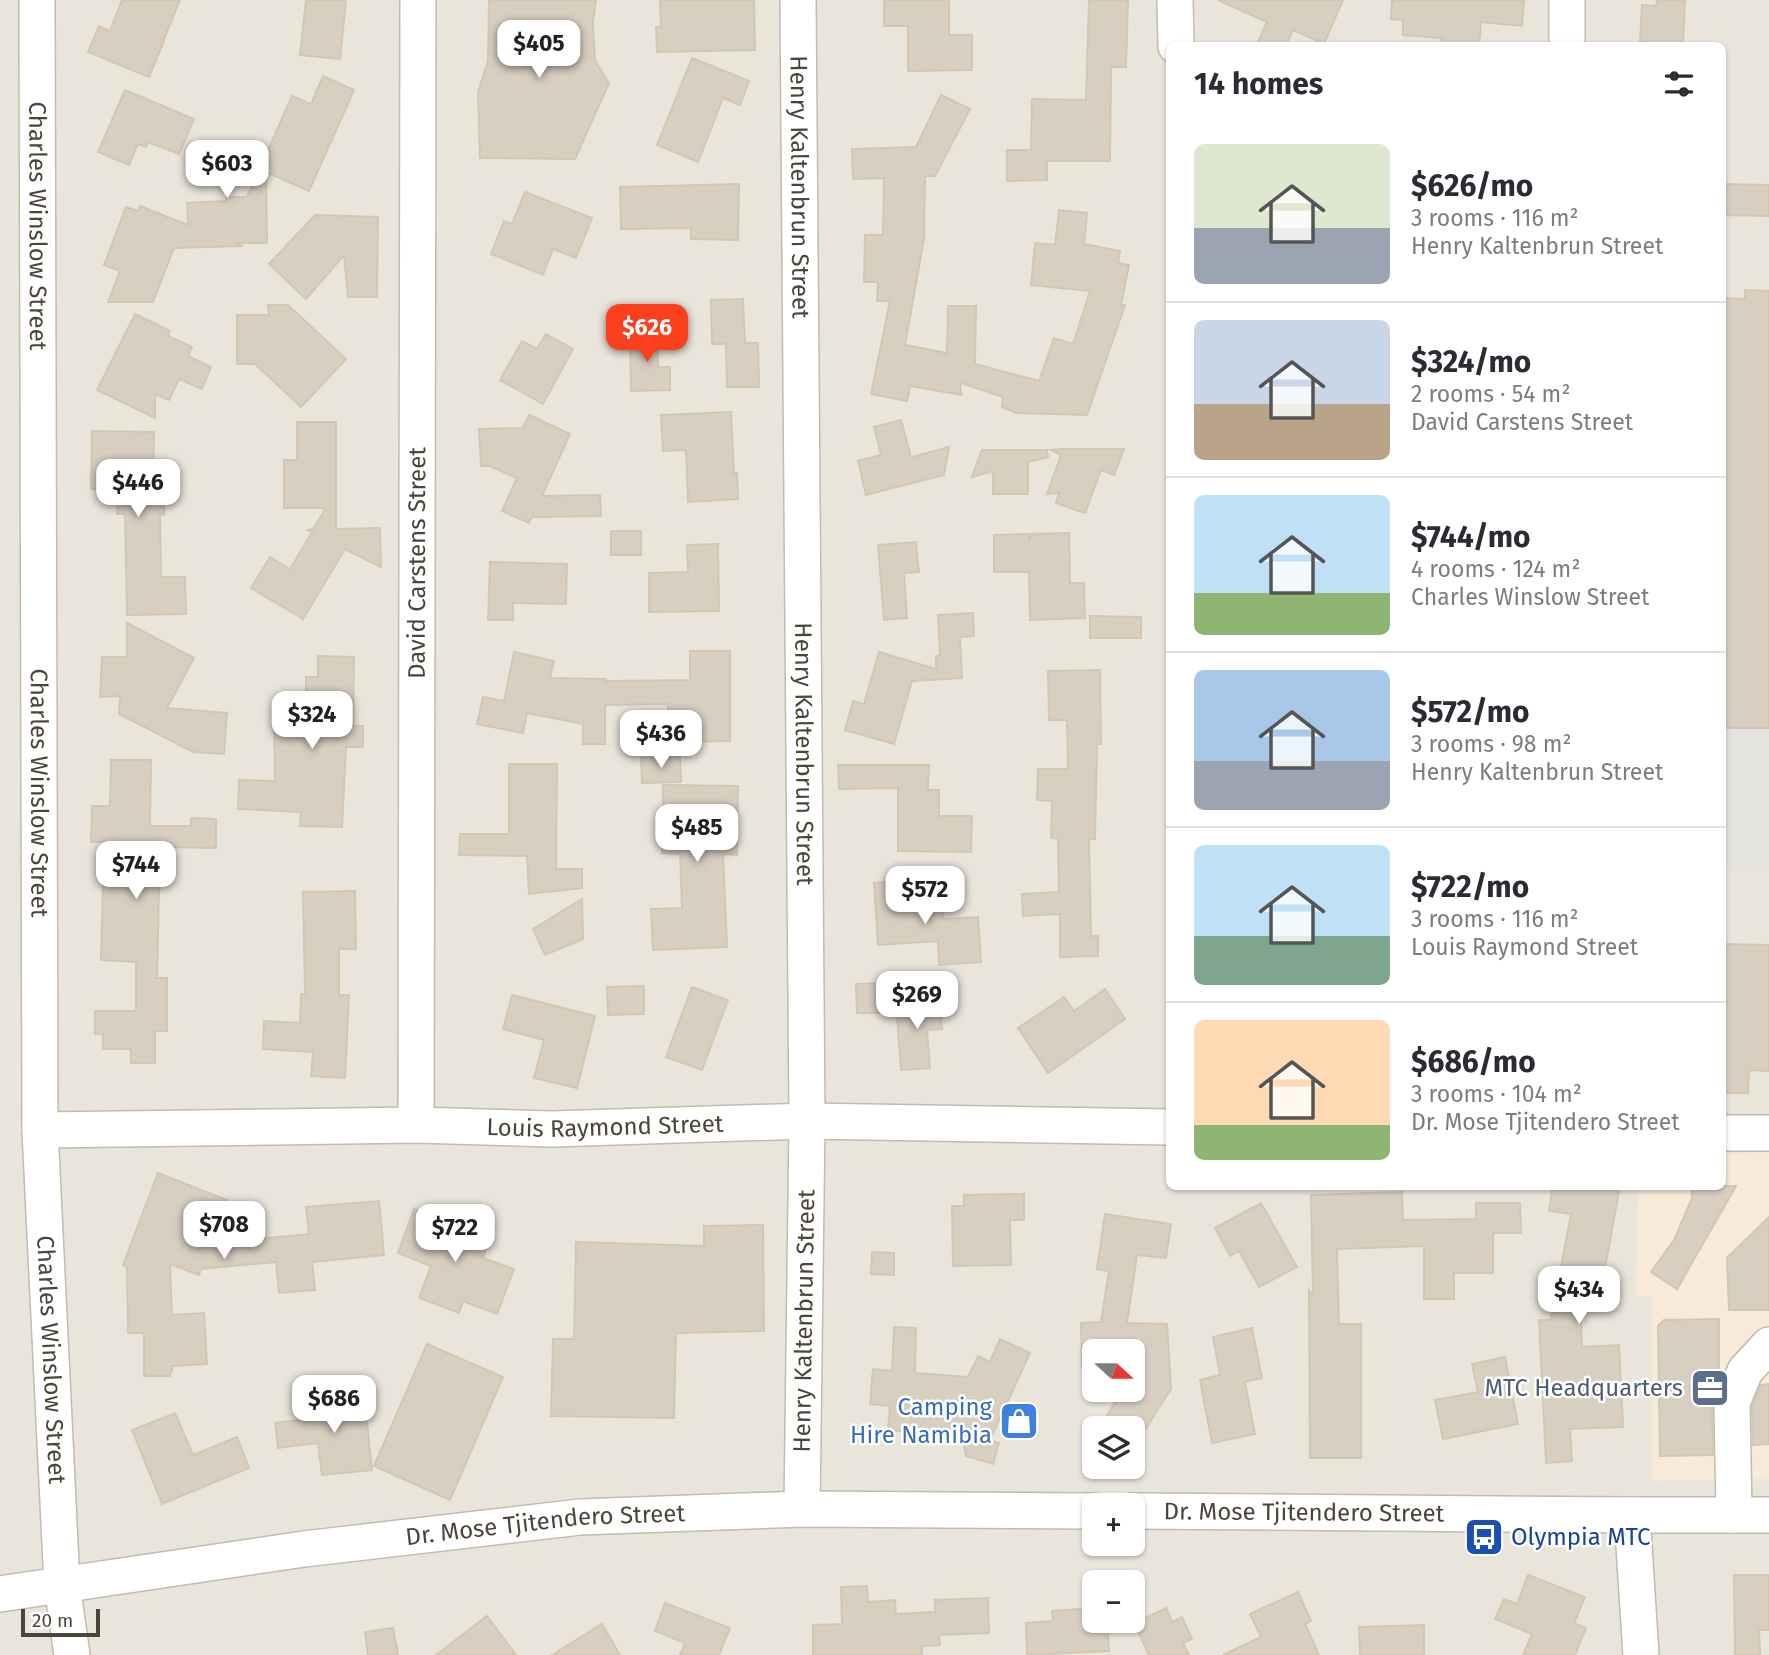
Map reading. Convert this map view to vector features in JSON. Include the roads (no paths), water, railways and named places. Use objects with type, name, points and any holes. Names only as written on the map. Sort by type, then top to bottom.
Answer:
[{"type":"street","name":"Charles Winslow Street","points":[[37,0],[40,1130],[62,1585],[72,1655]]},
{"type":"street","name":"David Carstens Street","points":[[416,1125],[418,0]]},
{"type":"street","name":"Henry Kaltenbrun Street","points":[[798,0],[807,1121],[802,1509]]},
{"type":"street","points":[[1175,0],[1175,42]]},
{"type":"street","points":[[1567,0],[1567,42]]},
{"type":"street","name":"Louis Raymond Street","points":[[40,1130],[416,1125],[552,1129],[807,1121],[1166,1127]]},
{"type":"street","points":[[1726,1133],[1769,1133]]},
{"type":"street","points":[[1734,1515],[1732,1403],[1745,1371],[1769,1345]]},
{"type":"street","name":"Dr. Mose Tjitendero Street","points":[[0,1594],[304,1549],[568,1518],[802,1509],[1082,1511]]},
{"type":"street","name":"Dr. Mose Tjitendero Street","points":[[1145,1511],[1769,1515]]},
{"type":"street","points":[[1632,1515],[1641,1655]]},
{"type":"place","name":"MTC Headquarters","points":[[1710,1388]]},
{"type":"place","name":"Camping Hire Namibia","points":[[1019,1421]]},
{"type":"place","name":"Olympia MTC","points":[[1484,1537]]}]
